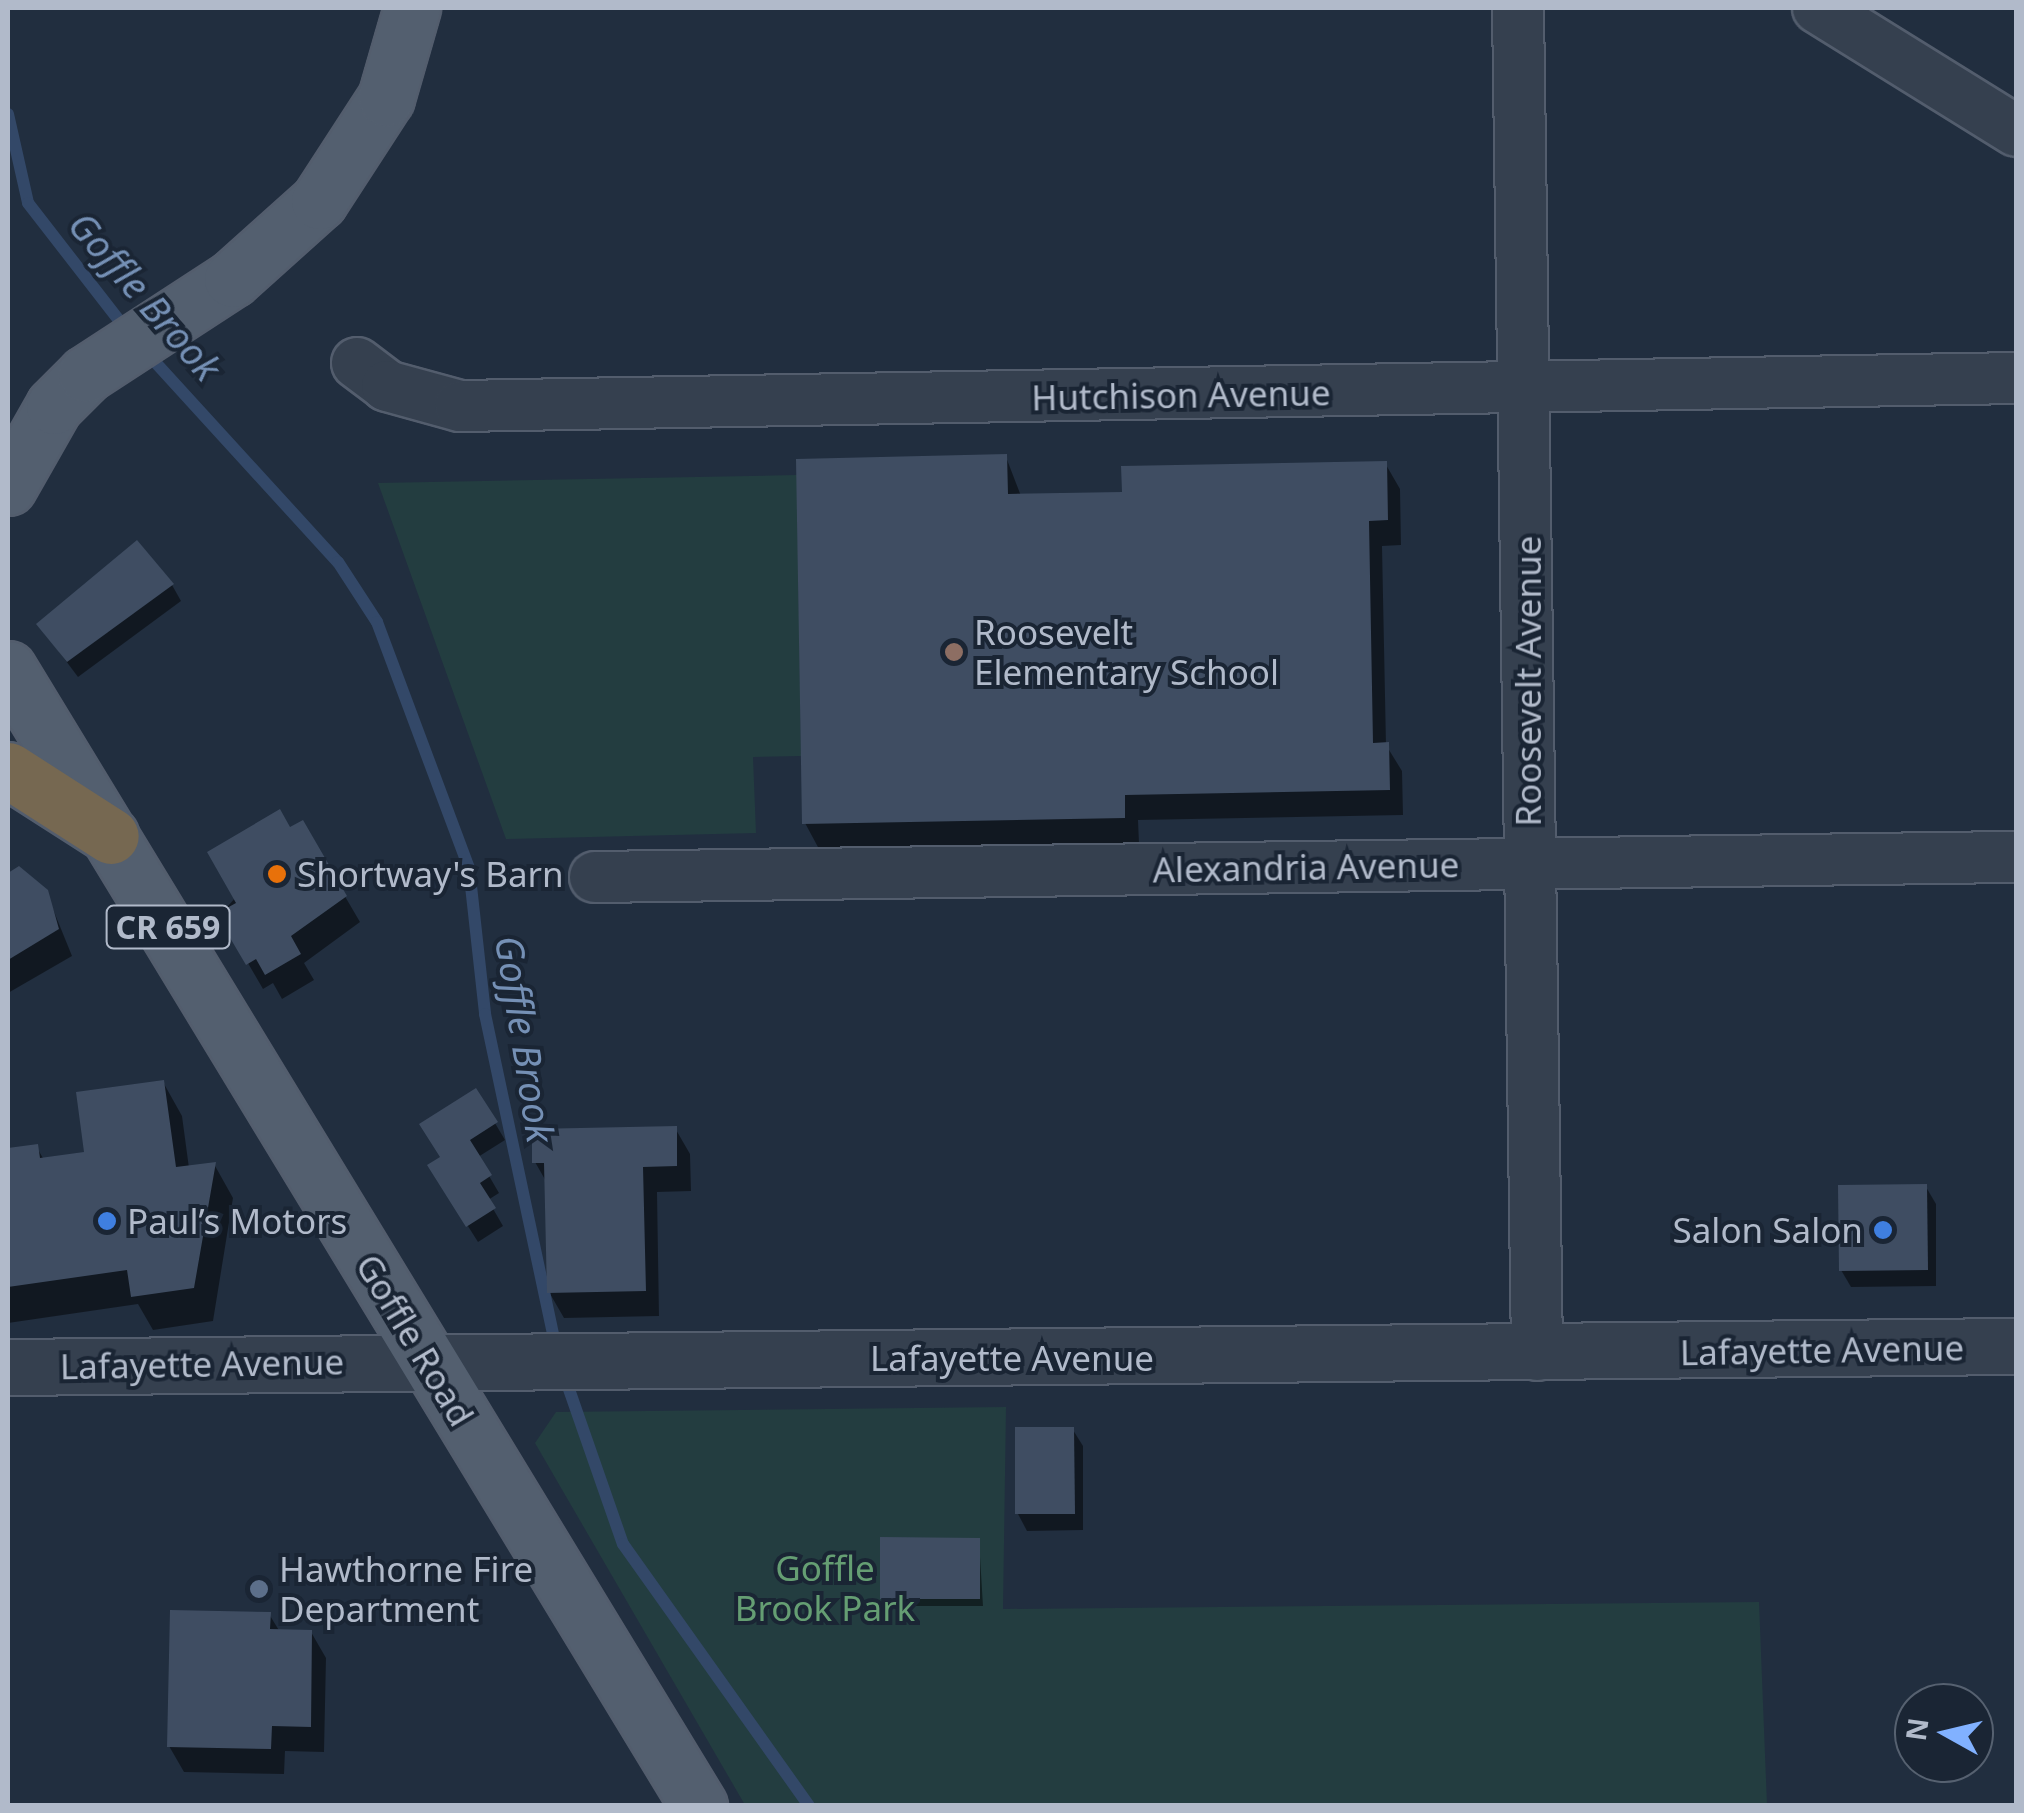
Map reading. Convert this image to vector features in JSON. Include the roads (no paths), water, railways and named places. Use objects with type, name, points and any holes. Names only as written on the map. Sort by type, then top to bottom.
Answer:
[{"type":"highway","points":[[8,770],[111,836]]},
{"type":"main road","points":[[8,488],[54,406],[99,366],[232,279],[319,200],[386,98],[412,8]]},
{"type":"main road","points":[[8,400],[99,366]]},
{"type":"main road","name":"Goffle Road","points":[[8,669],[700,1806]]},
{"type":"street","name":"Roosevelt Avenue","points":[[1518,8],[1527,389],[1528,864],[1537,1355]]},
{"type":"street","points":[[1818,8],[2016,130]]},
{"type":"street","name":"Hutchison Avenue","points":[[357,363],[404,393],[460,406],[2016,378]]},
{"type":"street","name":"Alexandria Avenue","points":[[595,877],[2016,857]]},
{"type":"street","name":"Lafayette Avenue","points":[[8,1367],[1537,1355],[2016,1346]]},
{"type":"waterway","name":"Goffle Brook","points":[[8,114],[28,203],[128,332]]},
{"type":"waterway","name":"Goffle Brook","points":[[145,351],[338,562],[377,622],[469,868],[485,1014],[556,1348]]},
{"type":"waterway","name":"Goffle Brook","points":[[563,1372],[623,1544],[809,1806]]},
{"type":"place","name":"Roosevelt Elementary School","points":[[954,652]]},
{"type":"place","name":"Shortway's Barn","points":[[277,874]]},
{"type":"place","name":"Paul’s Motors","points":[[107,1221]]},
{"type":"place","name":"Salon Salon","points":[[1883,1230]]},
{"type":"place","name":"Hawthorne Fire Department","points":[[259,1589]]},
{"type":"park label","name":"Goffle Brook Park","points":[[825,1588]]}]
